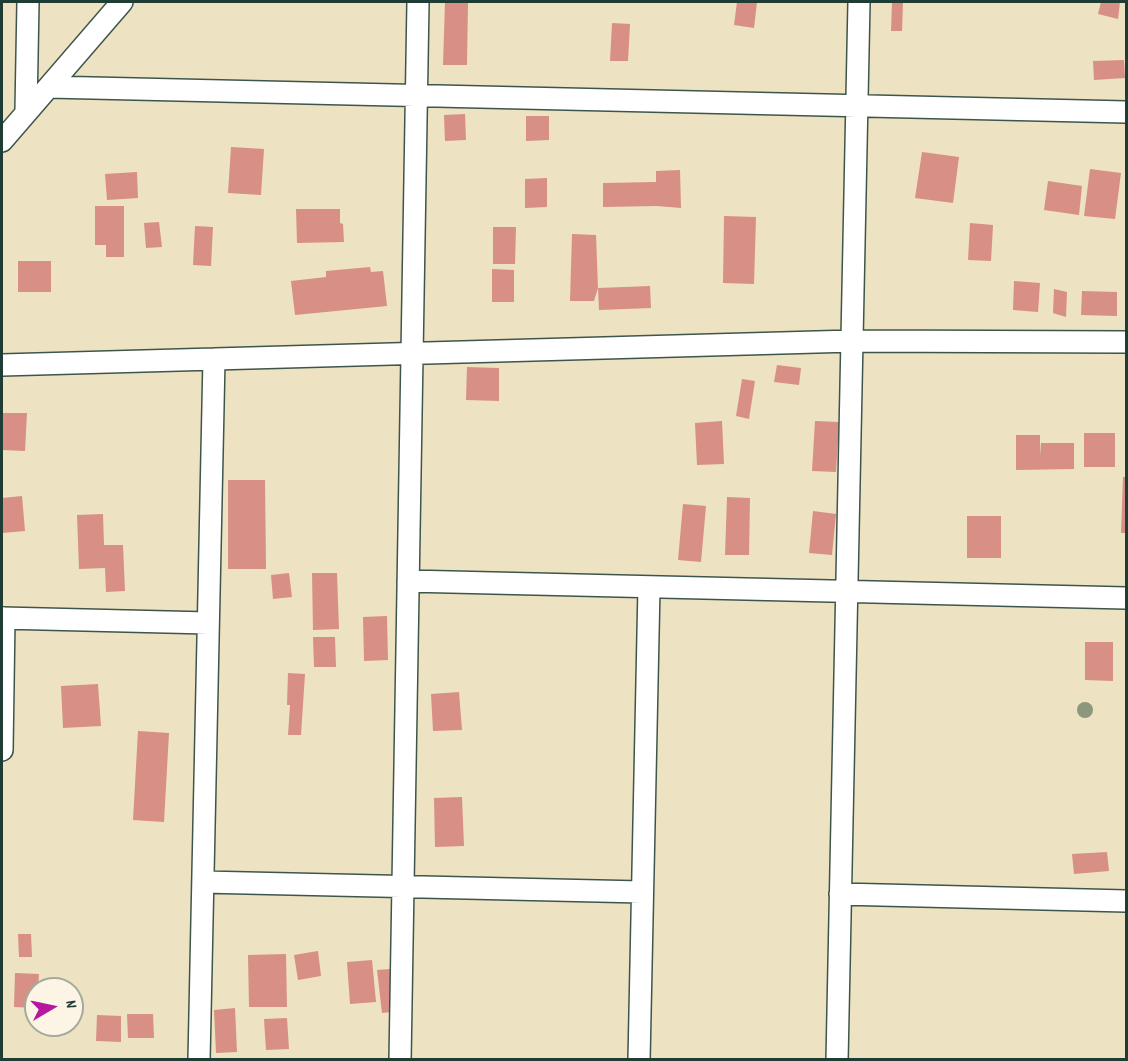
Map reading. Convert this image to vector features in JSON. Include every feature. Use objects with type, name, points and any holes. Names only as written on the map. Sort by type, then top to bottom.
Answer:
[{"type":"street","points":[[26,110],[28,2]]},
{"type":"street","points":[[2,141],[26,110],[122,2]]},
{"type":"street","points":[[400,1059],[418,2]]},
{"type":"street","points":[[837,1059],[859,2]]},
{"type":"street","points":[[48,87],[1126,112]]},
{"type":"street","points":[[2,364],[852,341],[1126,342]]},
{"type":"street","points":[[199,1059],[214,359]]},
{"type":"street","points":[[408,581],[1126,598]]},
{"type":"street","points":[[639,1059],[649,587]]},
{"type":"street","points":[[2,750],[3,618],[208,623]]},
{"type":"street","points":[[203,882],[642,892]]},
{"type":"street","points":[[840,894],[1126,901]]},
{"type":"building","points":[[445,2],[468,2],[467,65],[443,65]]},
{"type":"building","points":[[737,2],[757,2],[754,28],[734,25]]},
{"type":"building","points":[[892,2],[903,2],[902,31],[891,31]]},
{"type":"building","points":[[1101,2],[1120,2],[1118,19],[1098,14]]},
{"type":"building","points":[[612,23],[630,24],[628,61],[610,61]]},
{"type":"building","points":[[1124,60],[1125,78],[1094,80],[1093,61]]},
{"type":"building","points":[[465,114],[466,140],[445,141],[444,115]]},
{"type":"building","points":[[526,116],[549,116],[549,140],[526,141]]},
{"type":"building","points":[[231,147],[264,149],[261,195],[228,193]]},
{"type":"building","points":[[922,152],[959,157],[953,203],[915,198]]},
{"type":"building","points":[[1090,169],[1121,173],[1115,219],[1084,216]]},
{"type":"building","points":[[680,170],[681,208],[603,207],[603,183],[656,182],[656,171]]},
{"type":"building","points":[[137,172],[138,198],[107,200],[105,174]]},
{"type":"building","points":[[547,178],[547,207],[525,208],[525,179]]},
{"type":"building","points":[[1048,181],[1082,186],[1079,215],[1044,210]]},
{"type":"building","points":[[95,206],[124,206],[124,257],[106,257],[106,245],[95,245]]},
{"type":"building","points":[[296,209],[340,209],[344,242],[297,243]]},
{"type":"building","points":[[724,216],[756,217],[754,284],[723,283]]},
{"type":"building","points":[[159,222],[162,247],[146,248],[144,223]]},
{"type":"building","points":[[970,223],[993,225],[991,261],[968,260]]},
{"type":"building","points":[[195,226],[213,227],[211,266],[193,265]]},
{"type":"building","points":[[493,227],[516,227],[515,264],[493,264]]},
{"type":"building","points":[[572,234],[596,235],[598,288],[594,301],[570,301]]},
{"type":"building","points":[[18,261],[51,261],[51,292],[18,292]]},
{"type":"building","points":[[370,267],[371,272],[383,271],[387,306],[295,315],[291,281],[326,277],[326,271]]},
{"type":"building","points":[[492,269],[514,270],[514,302],[492,302]]},
{"type":"building","points":[[1014,281],[1040,283],[1038,312],[1013,310]]},
{"type":"building","points":[[650,286],[651,308],[599,310],[598,288]]},
{"type":"building","points":[[1054,289],[1067,292],[1066,317],[1053,313]]},
{"type":"building","points":[[1082,291],[1117,292],[1117,316],[1081,315]]},
{"type":"building","points":[[777,365],[801,368],[799,385],[774,382]]},
{"type":"building","points":[[467,367],[499,368],[499,401],[466,400]]},
{"type":"building","points":[[742,379],[755,381],[749,419],[736,416]]},
{"type":"building","points":[[2,413],[27,413],[25,451],[2,450]]},
{"type":"building","points":[[722,421],[724,464],[697,465],[695,423]]},
{"type":"building","points":[[815,421],[839,422],[836,472],[812,471]]},
{"type":"building","points":[[1084,433],[1115,433],[1115,467],[1084,467]]},
{"type":"building","points":[[1016,435],[1040,435],[1040,456],[1041,443],[1074,443],[1074,469],[1016,470]]},
{"type":"building","points":[[1123,477],[1126,477],[1126,533],[1121,533]]},
{"type":"building","points":[[228,480],[265,480],[266,569],[228,569]]},
{"type":"building","points":[[22,496],[25,531],[2,533],[2,498]]},
{"type":"building","points":[[727,497],[750,498],[749,555],[725,555]]},
{"type":"building","points":[[683,504],[706,506],[701,562],[678,560]]},
{"type":"building","points":[[813,511],[836,514],[832,555],[809,553]]},
{"type":"building","points":[[103,514],[104,545],[123,545],[125,591],[106,592],[105,568],[79,569],[77,515]]},
{"type":"building","points":[[967,516],[1001,516],[1001,558],[967,558]]},
{"type":"building","points":[[289,573],[292,597],[273,599],[271,575]]},
{"type":"building","points":[[312,573],[337,573],[339,629],[313,630]]},
{"type":"building","points":[[387,616],[388,660],[364,661],[363,617]]},
{"type":"building","points":[[313,637],[335,637],[336,667],[314,667]]},
{"type":"building","points":[[1085,642],[1113,642],[1113,681],[1085,680]]},
{"type":"building","points":[[288,673],[305,674],[301,735],[288,735],[290,705],[287,705]]},
{"type":"building","points":[[98,684],[101,726],[63,728],[61,686]]},
{"type":"building","points":[[459,692],[462,730],[433,731],[431,694]]},
{"type":"building","points":[[138,731],[169,733],[164,822],[133,820]]},
{"type":"building","points":[[462,797],[464,846],[435,847],[434,798]]},
{"type":"building","points":[[1107,852],[1109,871],[1074,874],[1072,854]]},
{"type":"building","points":[[18,934],[31,934],[32,957],[19,957]]},
{"type":"building","points":[[318,951],[321,976],[298,980],[294,955]]},
{"type":"building","points":[[286,954],[287,1007],[249,1007],[248,955]]},
{"type":"building","points":[[372,960],[376,1002],[350,1004],[347,962]]},
{"type":"building","points":[[404,968],[409,1010],[382,1013],[377,970]]},
{"type":"building","points":[[15,973],[39,974],[39,977],[24,977],[24,1007],[14,1007]]},
{"type":"building","points":[[235,1008],[237,1052],[216,1053],[214,1010]]},
{"type":"building","points":[[127,1014],[153,1014],[154,1038],[128,1038]]},
{"type":"building","points":[[97,1015],[121,1016],[121,1042],[96,1041]]},
{"type":"building","points":[[287,1018],[289,1049],[266,1050],[264,1019]]}]
